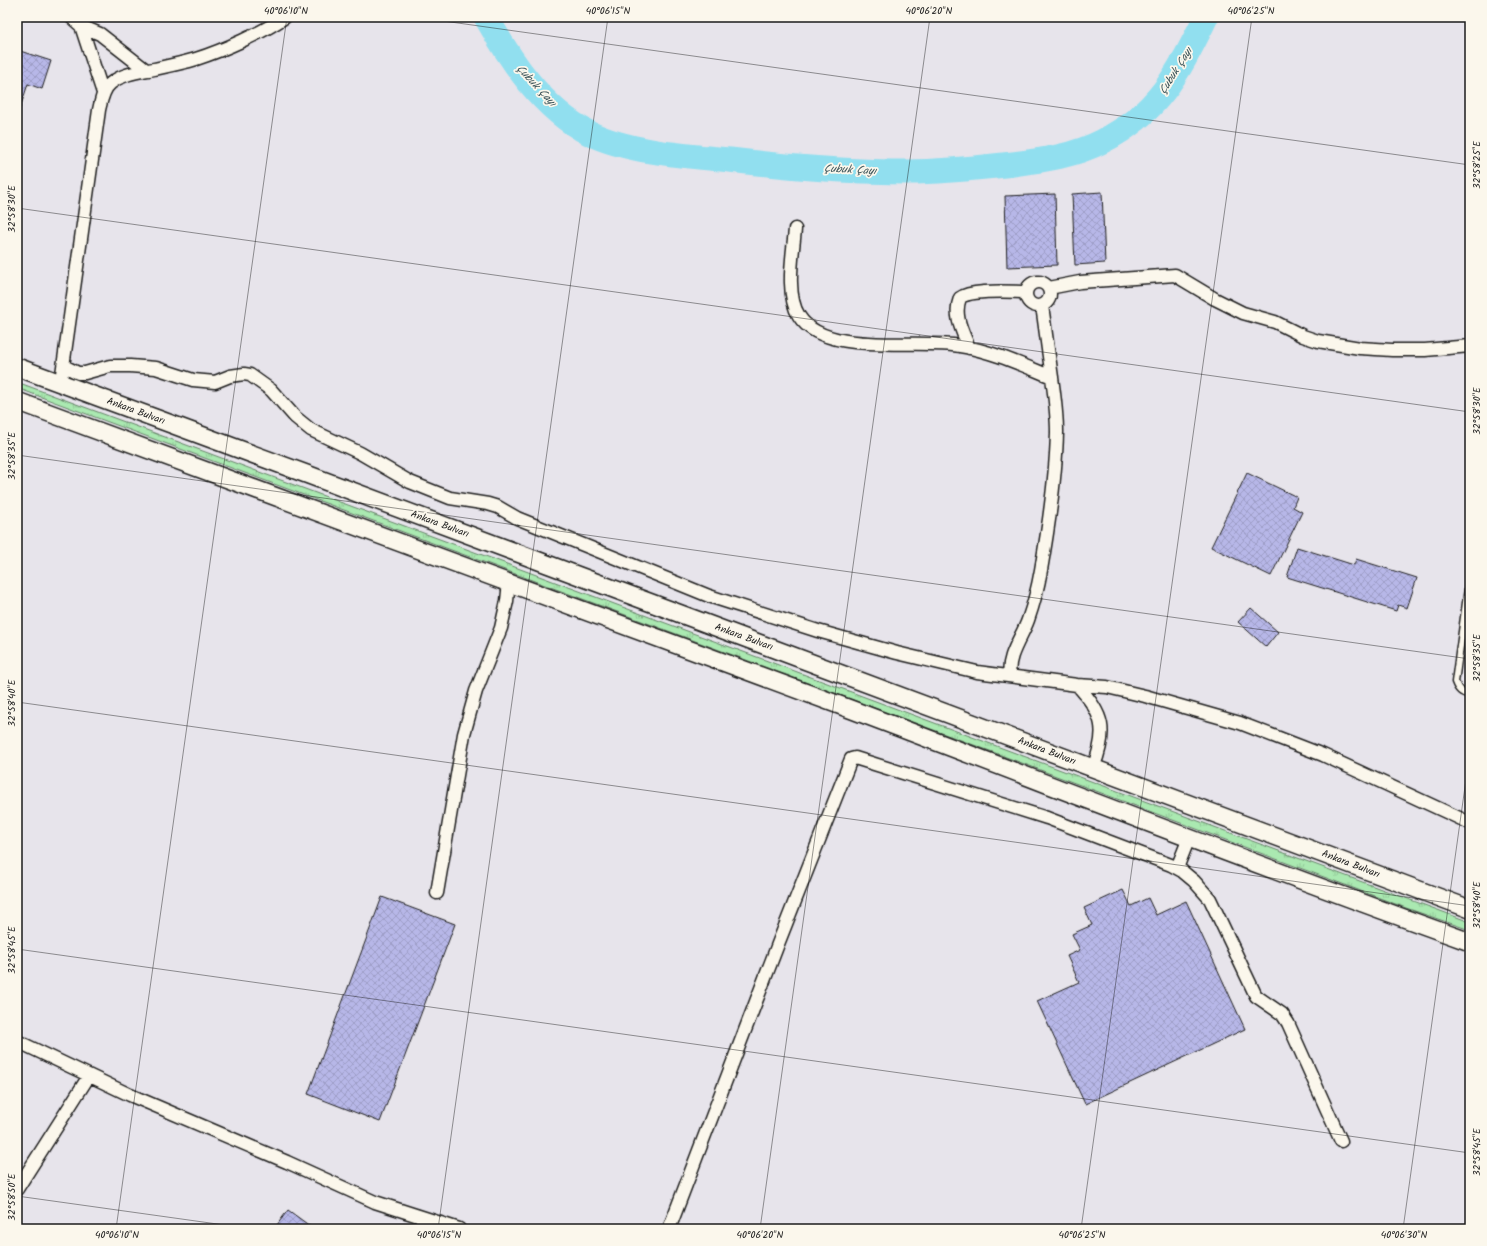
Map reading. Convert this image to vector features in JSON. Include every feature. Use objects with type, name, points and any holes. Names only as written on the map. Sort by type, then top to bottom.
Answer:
[{"type":"main road","name":"Ankara Bulvarı","points":[[17,367],[1470,909]]},
{"type":"main road","points":[[17,401],[509,582],[1470,942]]},
{"type":"street","points":[[71,17],[81,26],[100,34],[146,70]]},
{"type":"street","points":[[61,383],[99,110],[103,93],[109,84],[132,72],[197,58],[245,39],[285,17]]},
{"type":"street","points":[[81,26],[103,93]]},
{"type":"street","points":[[795,229],[791,281],[794,306],[799,316],[808,326],[827,337],[852,342],[958,345],[1001,358],[1052,377]]},
{"type":"street","points":[[1049,288],[1080,282],[1175,275],[1215,299],[1243,313],[1275,322],[1303,336],[1318,341],[1360,348],[1392,350],[1425,350],[1470,346]]},
{"type":"street","points":[[1040,281],[1049,288],[1051,293],[1050,299],[1042,306],[1031,304],[1027,300],[1026,292],[1030,284],[1040,281]]},
{"type":"street","points":[[970,348],[957,317],[960,298],[974,293],[1026,292]]},
{"type":"street","points":[[1010,676],[1010,660],[1028,621],[1037,592],[1050,515],[1056,467],[1057,430],[1052,377],[1042,306]]},
{"type":"street","points":[[64,366],[78,372],[85,373],[110,366],[156,368],[193,380],[215,382],[230,376],[244,374],[250,375],[271,390],[295,417],[311,430],[360,453],[410,482],[450,498],[498,507],[531,524],[709,596],[818,631],[897,653],[977,672],[1077,685],[1107,687],[1145,696],[1240,723],[1323,755],[1470,823]]},
{"type":"street","points":[[437,893],[464,734],[476,691],[501,628],[507,601],[509,582]]},
{"type":"street","points":[[1077,685],[1089,698],[1100,718],[1102,729],[1101,739],[1093,768]]},
{"type":"street","points":[[669,1229],[778,944],[851,759],[855,758],[1047,818],[1177,868],[1194,881],[1210,899],[1256,996],[1282,1014],[1288,1023],[1342,1141]]},
{"type":"street","points":[[1177,868],[1189,838]]},
{"type":"street","points":[[17,1041],[130,1095],[287,1162],[375,1202],[459,1229]]},
{"type":"street","points":[[17,1189],[89,1076]]},
{"type":"lane","points":[[1469,582],[1455,682],[1458,689],[1462,693],[1470,696]]},
{"type":"green space","points":[[17,382],[1470,922],[1470,930],[1406,908],[17,388]]},
{"type":"building","points":[[17,50],[51,61],[42,89],[28,84],[17,117]]},
{"type":"building","points":[[1102,192],[1105,263],[1075,265],[1072,194]]},
{"type":"building","points":[[1055,194],[1057,265],[1007,267],[1005,196]]},
{"type":"building","points":[[1247,473],[1297,497],[1293,507],[1302,512],[1271,576],[1211,547]]},
{"type":"building","points":[[1297,547],[1354,565],[1356,559],[1417,578],[1407,608],[1398,605],[1396,611],[1287,577]]},
{"type":"building","points":[[1251,608],[1278,632],[1266,647],[1238,622]]},
{"type":"building","points":[[1123,890],[1131,906],[1148,898],[1156,915],[1186,901],[1245,1029],[1085,1104],[1037,1001],[1079,982],[1067,956],[1080,950],[1072,934],[1092,925],[1084,908]]},
{"type":"building","points":[[382,897],[455,924],[380,1122],[308,1094]]},
{"type":"building","points":[[288,1210],[314,1229],[274,1229]]},
{"type":"waterway","name":"Çubuk Çayı","points":[[486,17],[517,67],[542,97],[572,123],[589,133],[604,139],[639,149],[695,157],[818,169],[907,172],[960,170],[1036,161],[1070,154],[1103,141],[1123,130],[1154,103],[1177,72],[1206,17]]}]
